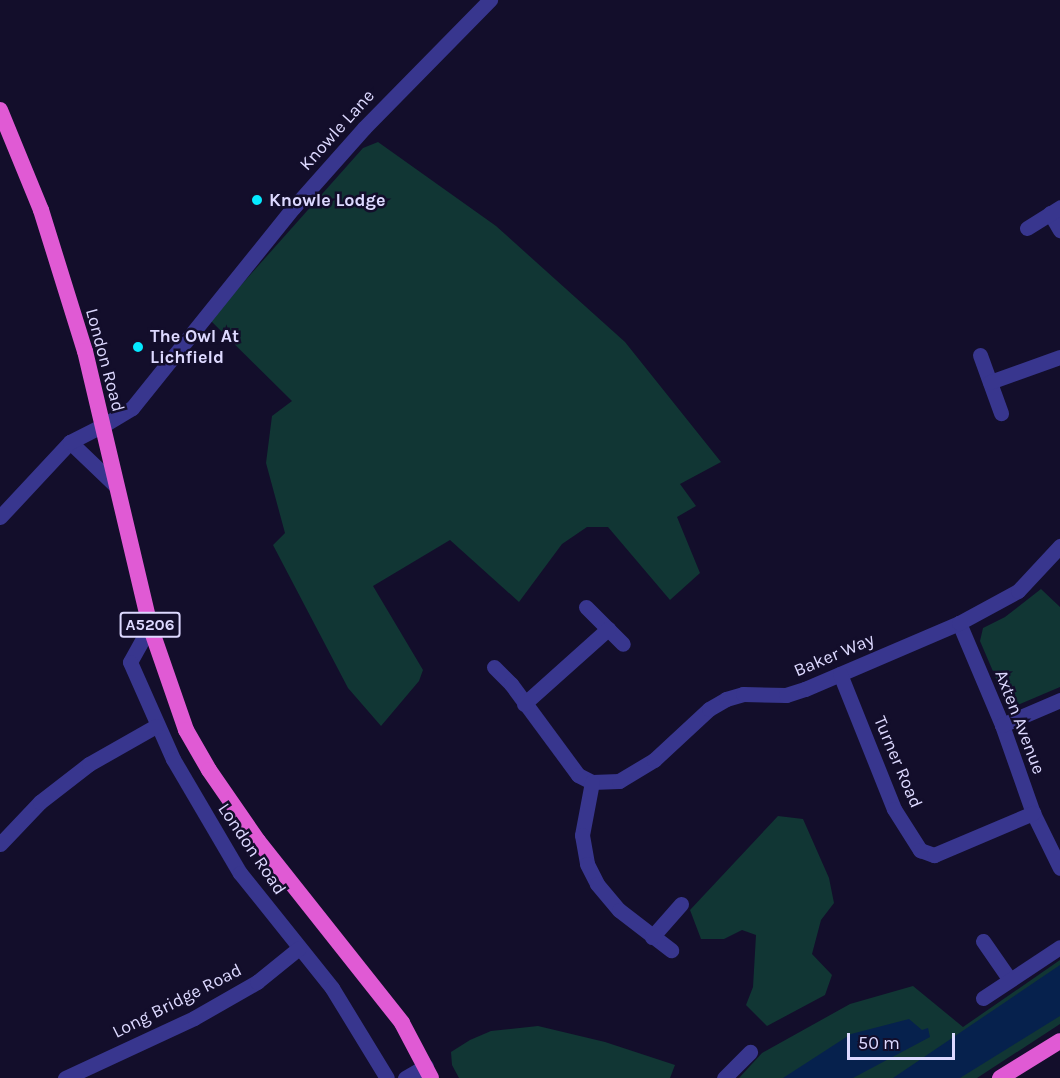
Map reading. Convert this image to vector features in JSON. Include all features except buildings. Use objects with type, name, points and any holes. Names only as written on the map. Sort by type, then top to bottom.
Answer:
[{"type":"highway","name":"London Road","points":[[0,110],[41,210],[85,351],[150,626],[186,730],[209,770],[258,841],[402,1023],[429,1072]]},
{"type":"highway","points":[[1000,1078],[1060,1041]]},
{"type":"street","name":"Knowle Lane","points":[[70,442],[132,408],[293,208],[364,128],[490,0]]},
{"type":"street","points":[[1027,228],[1055,210],[1060,230]]},
{"type":"street","points":[[980,354],[1001,413]]},
{"type":"street","points":[[990,382],[1060,357]]},
{"type":"street","points":[[0,517],[70,442],[116,486]]},
{"type":"street","name":"Baker Way","points":[[592,782],[619,781],[636,772],[709,709],[726,699],[743,694],[786,695],[959,623],[1018,591],[1060,546]]},
{"type":"street","points":[[586,607],[623,644]]},
{"type":"street","name":"Axten Avenue","points":[[959,623],[1002,725],[1033,813],[1060,868]]},
{"type":"street","name":"London Road","points":[[150,626],[130,662],[156,726],[240,873],[332,988],[387,1078]]},
{"type":"street","points":[[524,704],[608,629]]},
{"type":"street","points":[[494,667],[578,775],[592,782],[582,835],[587,864],[597,885],[619,910],[671,950]]},
{"type":"street","name":"Turner Road","points":[[840,674],[894,809],[920,850],[934,855],[1033,813]]},
{"type":"street","points":[[1002,725],[1060,700]]},
{"type":"street","points":[[0,844],[40,802],[81,770],[156,726]]},
{"type":"street","points":[[652,937],[681,904]]},
{"type":"street","points":[[982,941],[1010,980]]},
{"type":"street","points":[[983,998],[1060,947]]},
{"type":"street","name":"Long Bridge Road","points":[[65,1078],[194,1018],[257,982],[299,948]]},
{"type":"street","points":[[724,1078],[750,1052]]},
{"type":"street","name":"London Road","points":[[405,1078],[429,1072]]},
{"type":"green space","points":[[378,142],[496,226],[625,342],[721,462],[680,484],[696,506],[677,517],[700,573],[670,600],[608,527],[587,527],[562,544],[519,602],[450,540],[373,586],[423,670],[419,681],[381,726],[348,688],[273,545],[285,533],[266,463],[272,416],[292,401],[210,320],[363,148]]},
{"type":"green space","points":[[1041,589],[1060,607],[1060,687],[1020,704],[1007,704],[980,641],[983,628],[1005,617]]},
{"type":"green space","points":[[778,816],[803,819],[829,878],[834,903],[821,920],[812,954],[832,975],[825,995],[767,1026],[746,1005],[753,987],[756,935],[742,930],[724,939],[701,939],[690,910]]},
{"type":"green space","points":[[1060,960],[1060,1024],[977,1078],[739,1078],[762,1053],[850,1004],[913,986],[963,1027]]},
{"type":"green space","points":[[538,1026],[605,1042],[675,1065],[670,1078],[459,1078],[452,1065],[451,1052],[491,1031]]},
{"type":"water","points":[[1060,965],[1060,1016],[960,1078],[893,1078]]},
{"type":"water","points":[[909,1019],[922,1030],[928,1028],[930,1037],[853,1078],[783,1078],[851,1034]]},
{"type":"place","name":"Knowle Lodge","points":[[257,200]]},
{"type":"place","name":"The Owl At Lichfield","points":[[138,347]]}]
